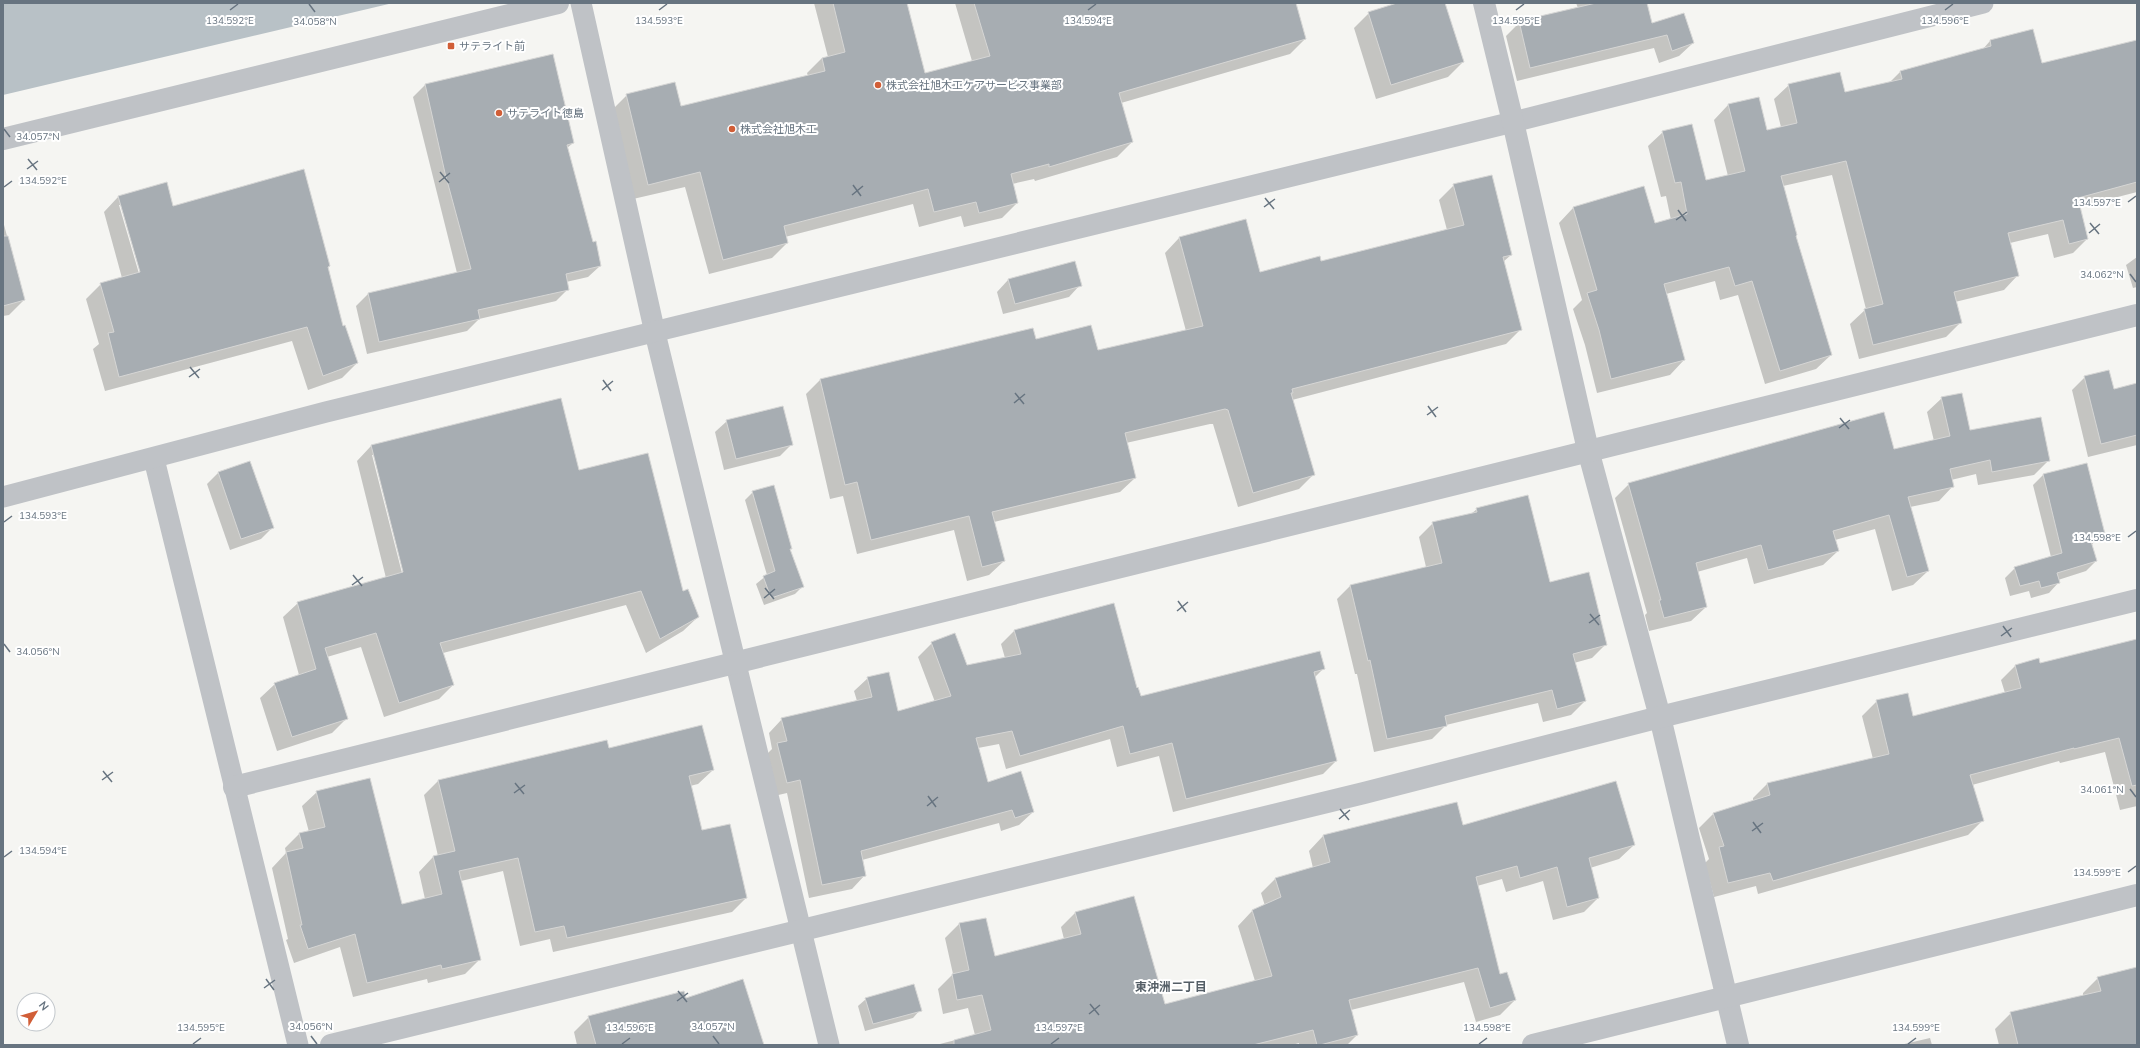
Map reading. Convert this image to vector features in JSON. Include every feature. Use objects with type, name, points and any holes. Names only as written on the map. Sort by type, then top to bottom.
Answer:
[{"type":"street","points":[[3,141],[558,3]]},
{"type":"street","points":[[3,141],[573,3]]},
{"type":"street","points":[[581,3],[654,333],[829,1045]]},
{"type":"street","points":[[1484,3],[1513,122],[1588,450],[1660,717],[1738,1045]]},
{"type":"street","points":[[3,497],[154,459],[326,412],[1513,122],[1983,3]]},
{"type":"street","points":[[234,787],[2137,315]]},
{"type":"street","points":[[154,459],[298,1045]]},
{"type":"street","points":[[331,1045],[800,929],[1364,793],[1660,717],[2137,600]]},
{"type":"street","points":[[1532,1045],[2137,895]]},
{"type":"shaded area","points":[[3,3],[393,3],[3,95]]},
{"type":"building","points":[[833,3],[907,3],[925,73],[990,56],[974,3],[1296,3],[1306,39],[1119,93],[1133,142],[1049,167],[1049,164],[1011,174],[1018,203],[979,213],[976,202],[934,212],[928,189],[784,226],[788,243],[723,260],[700,172],[648,185],[626,94],[675,82],[681,106],[825,71],[822,58],[845,52]]},
{"type":"building","points":[[1397,3],[1445,3],[1464,62],[1391,85],[1368,12]]},
{"type":"building","points":[[1596,3],[1647,3],[1652,23],[1684,13],[1694,43],[1672,51],[1667,35],[1530,68],[1519,21]]},
{"type":"building","points":[[2033,29],[2042,63],[2137,40],[2137,182],[2078,198],[2088,239],[2069,244],[2063,220],[2008,233],[2019,276],[1954,292],[1962,323],[1873,345],[1864,309],[1883,304],[1846,161],[1781,176],[1797,235],[1796,236],[1832,355],[1780,371],[1752,281],[1735,286],[1729,267],[1664,284],[1685,360],[1611,379],[1599,330],[1587,293],[1597,290],[1573,207],[1644,186],[1655,223],[1687,214],[1681,182],[1675,183],[1662,131],[1692,124],[1706,180],[1745,171],[1728,104],[1759,97],[1767,130],[1797,123],[1788,84],[1840,72],[1845,92],[1902,79],[1900,71],[1991,46],[1990,40]]},
{"type":"building","points":[[553,54],[574,143],[567,145],[593,242],[596,241],[601,266],[566,274],[569,290],[478,310],[480,319],[379,342],[368,293],[471,269],[445,173],[425,84]]},
{"type":"building","points":[[304,169],[330,266],[328,267],[343,326],[345,325],[358,363],[323,376],[307,327],[119,377],[108,333],[114,332],[100,283],[140,272],[118,196],[167,182],[173,206]]},
{"type":"building","points":[[1492,175],[1512,255],[1503,257],[1522,330],[1292,389],[1293,393],[1291,393],[1315,475],[1253,493],[1228,410],[1225,409],[1125,433],[1136,478],[992,512],[1005,561],[982,567],[969,516],[871,540],[857,482],[845,485],[820,379],[1033,328],[1036,339],[1091,325],[1098,350],[1203,326],[1179,237],[1246,219],[1260,272],[1320,256],[1321,261],[1464,225],[1453,184]]},
{"type":"building","points":[[3,236],[8,236],[25,300],[3,306]]},
{"type":"building","points":[[1075,261],[1082,286],[1015,304],[1008,279]]},
{"type":"building","points":[[2109,370],[2114,389],[2137,383],[2137,435],[2101,444],[2084,376]]},
{"type":"building","points":[[1962,393],[1970,430],[2041,417],[2050,461],[1992,472],[1990,460],[1950,469],[1954,487],[1908,497],[1929,571],[1907,577],[1889,515],[1833,531],[1839,551],[1768,570],[1761,545],[1696,563],[1707,607],[1664,618],[1659,600],[1661,600],[1628,483],[1884,412],[1894,449],[1950,436],[1941,397]]},
{"type":"building","points":[[561,398],[579,470],[648,453],[683,591],[688,589],[699,617],[660,639],[641,591],[440,643],[454,685],[399,703],[376,633],[325,648],[348,719],[292,737],[274,683],[316,669],[297,602],[403,572],[371,445]]},
{"type":"building","points":[[783,406],[793,445],[736,459],[726,420]]},
{"type":"building","points":[[250,461],[274,528],[241,539],[218,472]]},
{"type":"building","points":[[2087,463],[2105,534],[2090,538],[2097,561],[2057,573],[2060,583],[2041,588],[2039,581],[2020,586],[2014,567],[2062,553],[2043,474]]},
{"type":"building","points":[[774,485],[792,549],[790,549],[804,587],[771,598],[763,576],[775,571],[752,491]]},
{"type":"building","points":[[1528,495],[1550,582],[1589,572],[1607,645],[1573,654],[1586,701],[1557,709],[1552,690],[1445,716],[1447,726],[1387,739],[1370,660],[1368,661],[1350,585],[1442,563],[1432,522],[1477,512],[1476,508]]},
{"type":"building","points":[[1114,603],[1137,688],[1138,687],[1141,696],[1320,651],[1325,669],[1314,672],[1337,761],[1186,799],[1172,743],[1130,754],[1123,726],[1020,756],[1012,731],[976,738],[988,782],[1021,771],[1034,812],[1015,818],[1012,810],[861,851],[866,876],[822,885],[800,780],[787,783],[777,743],[787,741],[781,718],[872,697],[867,677],[889,672],[898,711],[951,696],[931,642],[955,633],[967,665],[1021,654],[1014,630]]},
{"type":"building","points":[[2137,639],[2137,785],[2132,786],[2119,738],[2074,748],[1970,775],[1984,821],[1773,881],[1770,873],[1728,883],[1719,847],[1724,846],[1713,813],[1770,795],[1767,783],[1889,754],[1876,700],[1908,693],[1913,716],[2021,688],[2015,665],[2039,658],[2040,663]]},
{"type":"building","points":[[702,725],[714,770],[689,776],[702,830],[730,824],[747,898],[567,938],[564,926],[535,932],[518,858],[459,871],[481,960],[442,969],[441,965],[367,983],[355,934],[308,949],[300,925],[302,925],[286,852],[303,848],[299,833],[325,827],[316,791],[370,778],[402,904],[442,894],[433,856],[455,851],[438,780],[607,740],[609,748]]},
{"type":"building","points":[[1616,781],[1635,845],[1589,858],[1599,898],[1567,907],[1557,867],[1520,878],[1517,866],[1476,877],[1500,974],[1507,972],[1516,1000],[1490,1008],[1478,968],[1349,1000],[1358,1035],[1320,1045],[1317,1045],[1313,1030],[1253,1045],[954,1045],[954,1040],[991,1030],[982,995],[957,1000],[952,974],[969,970],[959,923],[986,918],[995,956],[1081,934],[1075,912],[1134,896],[1165,1004],[1272,976],[1252,910],[1281,897],[1275,878],[1330,862],[1323,835],[1457,802],[1463,825]]},
{"type":"building","points":[[2137,967],[2137,1045],[2018,1045],[2010,1012],[2101,991],[2097,977]]},
{"type":"building","points":[[743,979],[764,1045],[596,1045],[588,1016],[684,991],[686,998]]},
{"type":"building","points":[[914,984],[922,1011],[873,1024],[865,998]]},
{"type":"place","name":"サテライト前","points":[[451,46]]},
{"type":"place","name":"株式会社旭木工ケアサービス事業部","points":[[878,85]]},
{"type":"place","name":"サテライト徳島","points":[[499,113]]},
{"type":"place","name":"株式会社旭木工","points":[[732,129]]},
{"type":"district","name":"東沖洲二丁目","points":[[1171,987]]}]
